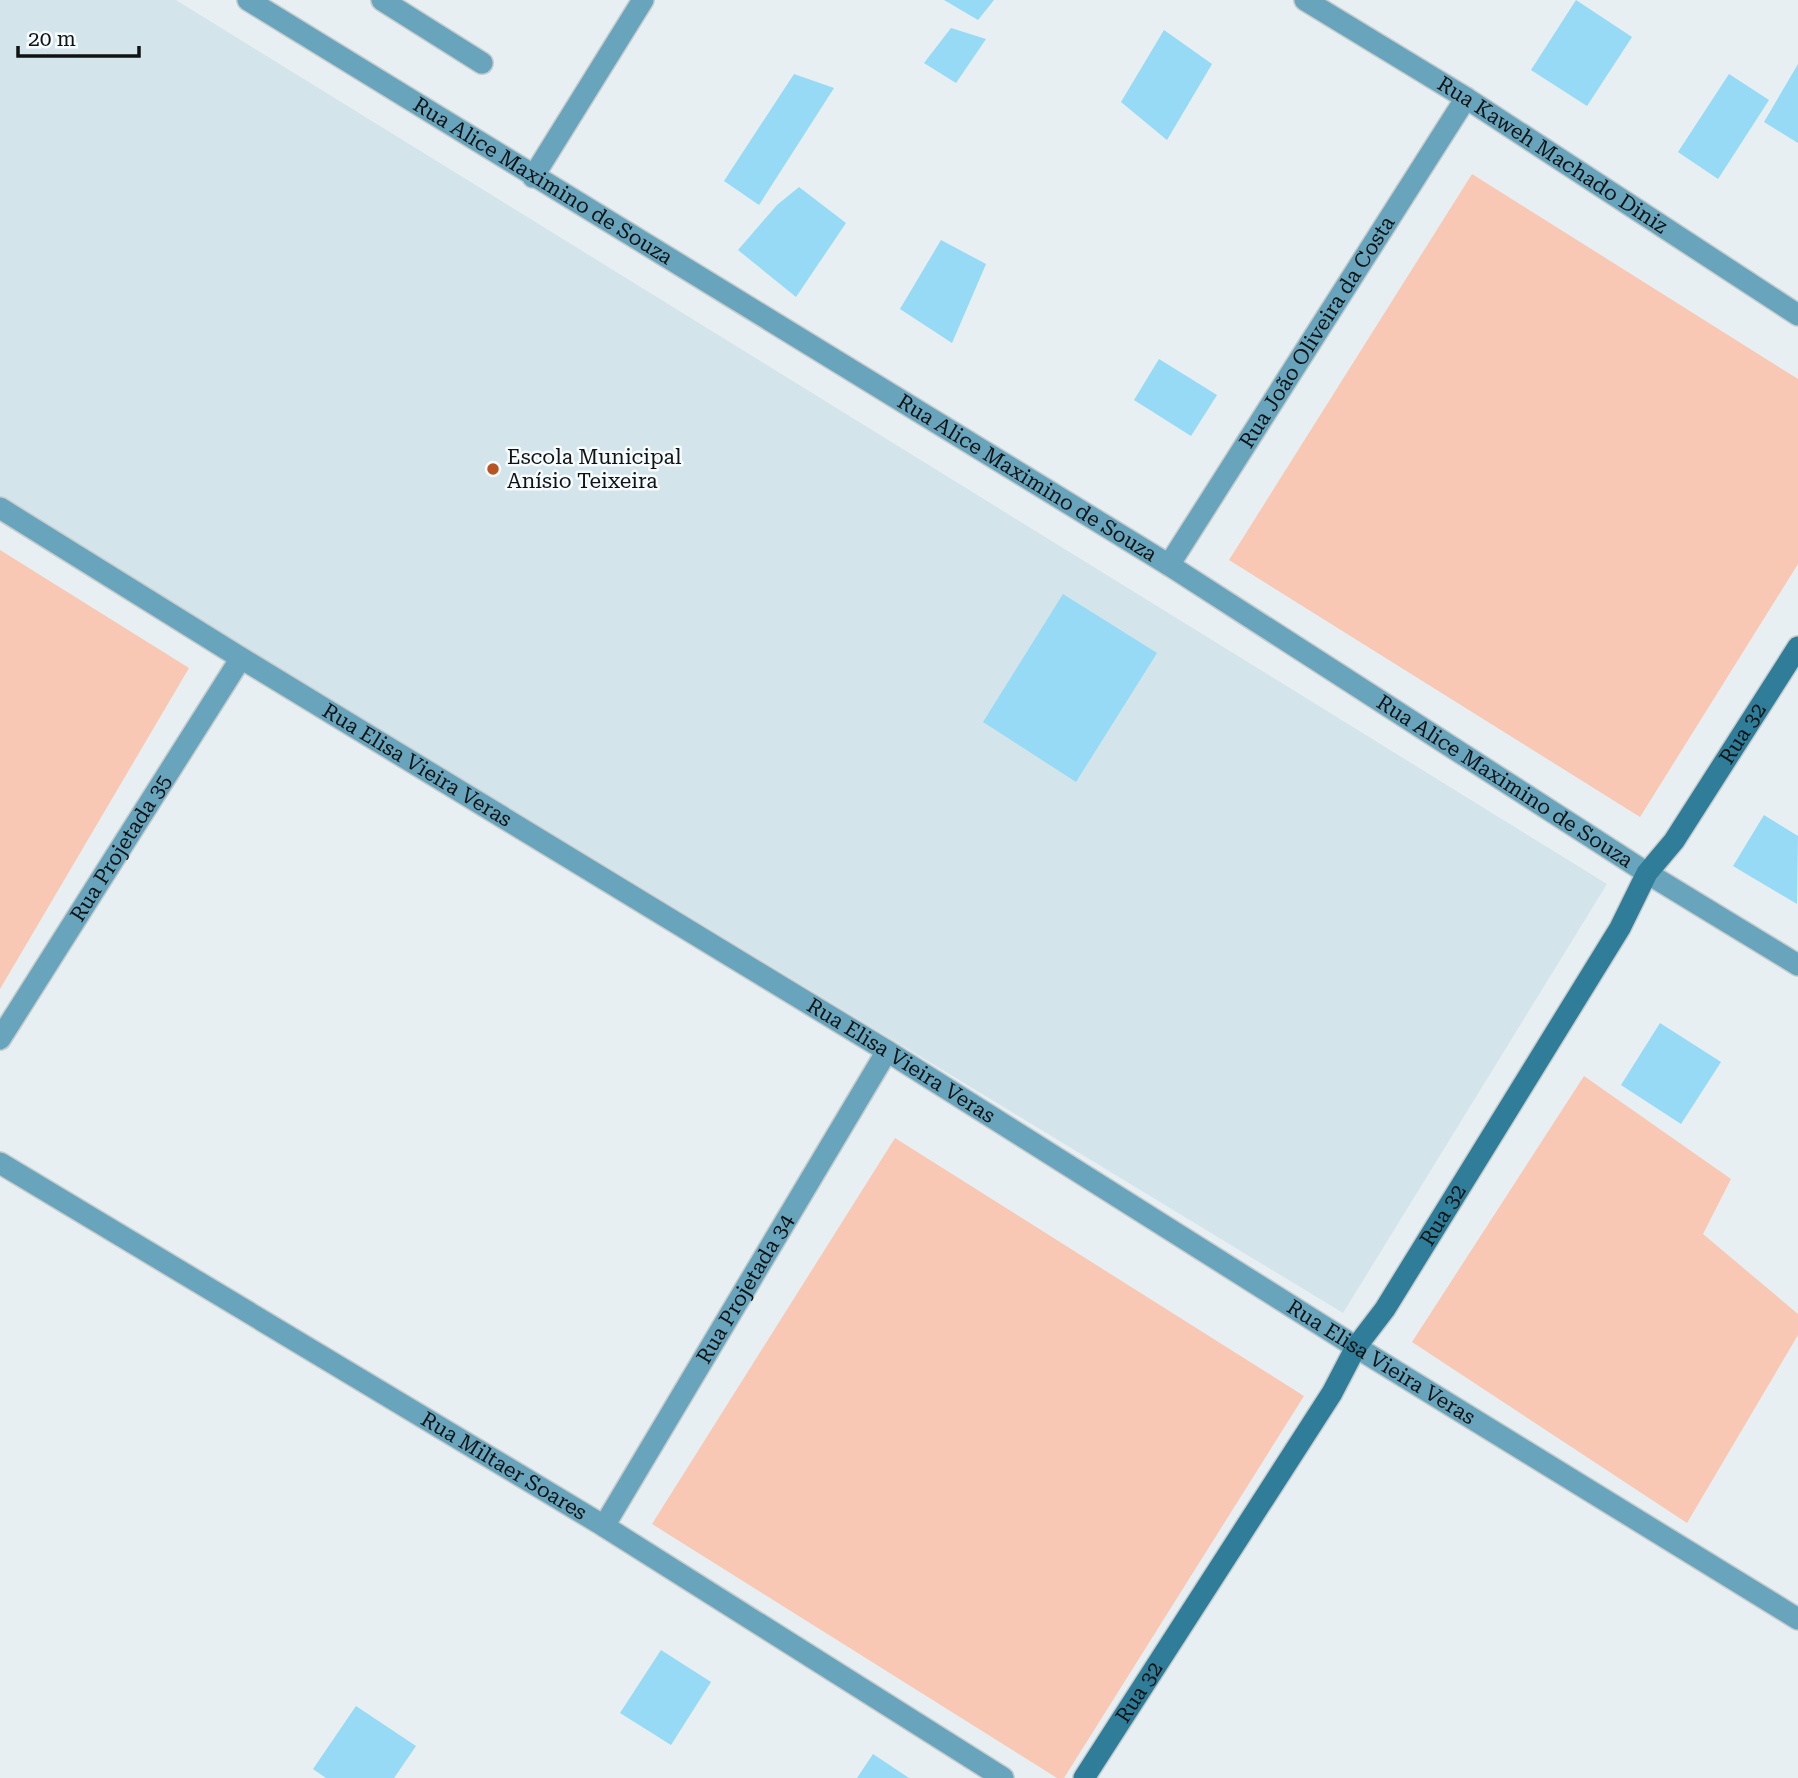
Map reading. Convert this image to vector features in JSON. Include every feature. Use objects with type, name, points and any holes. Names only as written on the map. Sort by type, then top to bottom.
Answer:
[{"type":"main road","name":"Rua 32","points":[[1084,1778],[1332,1393],[1356,1347],[1385,1309],[1620,928],[1647,873],[1674,841],[1798,647]]},
{"type":"street","name":"Rua Alice Maximino de Souza","points":[[248,0],[1168,565],[1647,873],[1798,965]]},
{"type":"street","points":[[382,0],[482,63]]},
{"type":"street","points":[[533,177],[643,0]]},
{"type":"street","name":"Rua Kaweh Machado Diniz","points":[[1306,0],[1466,98],[1798,315]]},
{"type":"street","name":"Rua João Oliveira da Costa","points":[[1168,565],[1466,98]]},
{"type":"street","name":"Rua Elisa Vieira Veras","points":[[0,508],[241,658],[887,1051],[1356,1347],[1798,1619]]},
{"type":"street","name":"Rua Projetada 35","points":[[0,1039],[241,658]]},
{"type":"street","name":"Rua Projetada 34","points":[[604,1526],[887,1051]]},
{"type":"street","name":"Rua Miltaer Soares","points":[[0,1163],[604,1526],[1003,1778]]},
{"type":"shaded area","points":[[0,0],[176,0],[1607,884],[1343,1313],[0,498]]},
{"type":"shaded area","points":[[1472,174],[1798,379],[1798,564],[1640,817],[1229,560]]},
{"type":"shaded area","points":[[0,550],[189,668],[0,989]]},
{"type":"shaded area","points":[[1584,1076],[1731,1179],[1703,1234],[1798,1314],[1798,1335],[1687,1523],[1412,1342]]},
{"type":"shaded area","points":[[895,1138],[1304,1396],[1064,1778],[1057,1778],[652,1524]]},
{"type":"building","points":[[944,0],[994,0],[978,20]]},
{"type":"building","points":[[1576,0],[1632,37],[1587,106],[1531,70]]},
{"type":"building","points":[[951,28],[986,39],[956,83],[924,63]]},
{"type":"building","points":[[1164,30],[1212,64],[1167,140],[1121,102]]},
{"type":"building","points":[[1798,64],[1798,143],[1764,122]]},
{"type":"building","points":[[794,74],[834,88],[759,205],[724,181]]},
{"type":"building","points":[[1729,74],[1769,100],[1718,179],[1678,152]]},
{"type":"building","points":[[799,187],[846,223],[796,297],[738,250],[777,205]]},
{"type":"building","points":[[941,240],[986,264],[952,343],[900,309]]},
{"type":"building","points":[[1159,359],[1217,395],[1191,436],[1134,400]]},
{"type":"building","points":[[1063,594],[1157,653],[1076,782],[983,722]]},
{"type":"building","points":[[1764,815],[1798,836],[1797,904],[1733,866]]},
{"type":"building","points":[[1660,1023],[1721,1062],[1681,1124],[1621,1085]]},
{"type":"building","points":[[661,1650],[711,1682],[671,1745],[620,1713]]},
{"type":"building","points":[[356,1706],[416,1746],[394,1778],[326,1778],[313,1769]]},
{"type":"building","points":[[873,1754],[909,1778],[857,1778]]},
{"type":"place","name":"Escola Municipal Anísio Teixeira","points":[[493,469]]}]
